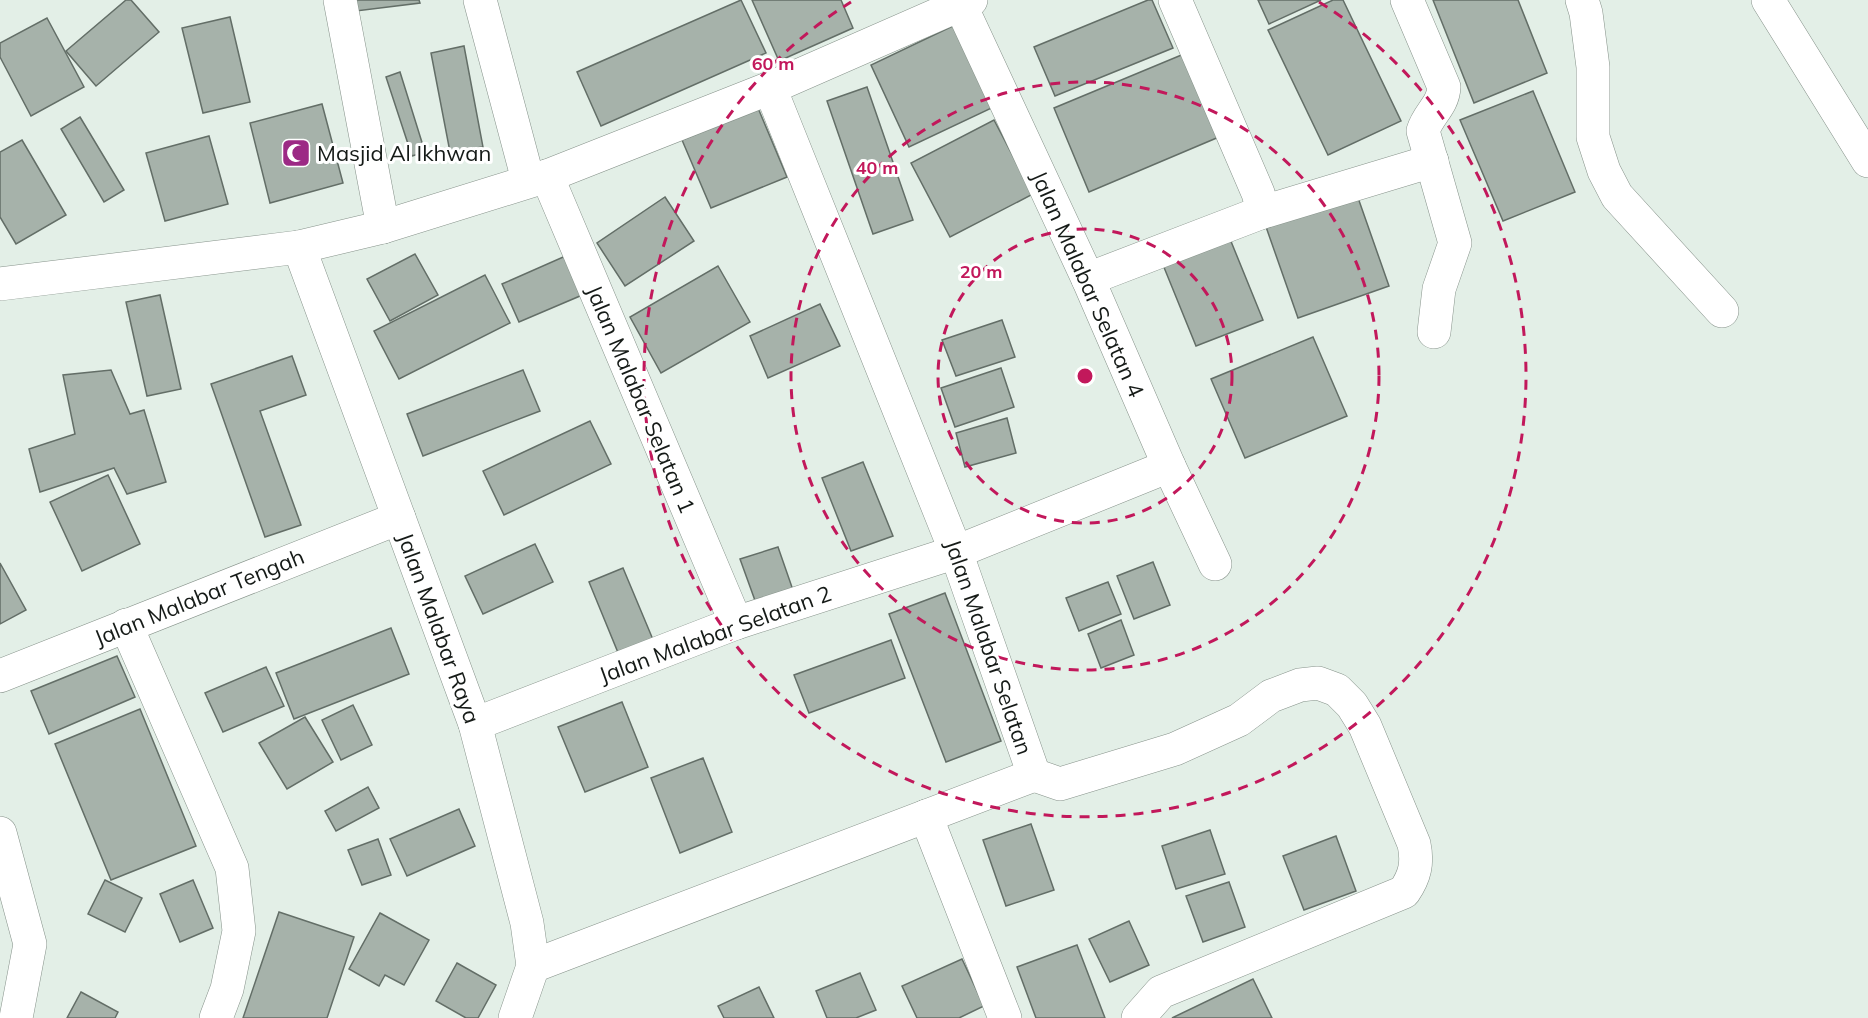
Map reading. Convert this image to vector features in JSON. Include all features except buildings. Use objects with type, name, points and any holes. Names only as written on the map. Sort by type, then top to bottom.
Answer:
[{"type":"street","points":[[340,0],[383,227]]},
{"type":"street","name":"Jalan Malabar Selatan 1","points":[[480,0],[538,178],[736,623]]},
{"type":"street","points":[[1175,0],[1258,193],[1261,203],[1260,213]]},
{"type":"street","points":[[1407,0],[1444,87],[1443,99],[1425,124],[1423,131],[1455,243],[1439,289],[1434,332]]},
{"type":"street","points":[[1582,0],[1593,67],[1593,137],[1604,171],[1617,196],[1722,311]]},
{"type":"street","points":[[1768,0],[1868,161]]},
{"type":"street","points":[[0,284],[299,247],[383,227],[538,178],[770,88],[966,2]]},
{"type":"street","name":"Jalan Malabar Selatan 4","points":[[966,2],[1169,466],[1215,564]]},
{"type":"street","name":"Jalan Malabar Selatan","points":[[533,966],[1034,775],[956,552],[770,88]]},
{"type":"street","points":[[1088,279],[1260,213],[1432,161]]},
{"type":"street","name":"Jalan Malabar Raya","points":[[299,247],[475,724],[527,923],[533,966],[515,1018]]},
{"type":"street","name":"Jalan Malabar Selatan 2","points":[[475,724],[736,623],[956,552],[1169,466]]},
{"type":"street","name":"Jalan Malabar Tengah","points":[[0,676],[399,518]]},
{"type":"street","points":[[126,625],[232,868],[239,931],[227,989],[216,1018]]},
{"type":"street","points":[[1034,775],[1060,784],[1174,749],[1239,720],[1271,696],[1300,685],[1318,683],[1336,690],[1352,705],[1365,726],[1414,844],[1417,857],[1414,878],[1404,892],[1161,992],[1138,1018]]},
{"type":"street","points":[[926,816],[1005,1018]]},
{"type":"street","points":[[0,833],[15,950],[16,1018]]},
{"type":"place","name":"Masjid Al Ikhwan","points":[[296,153]]}]
